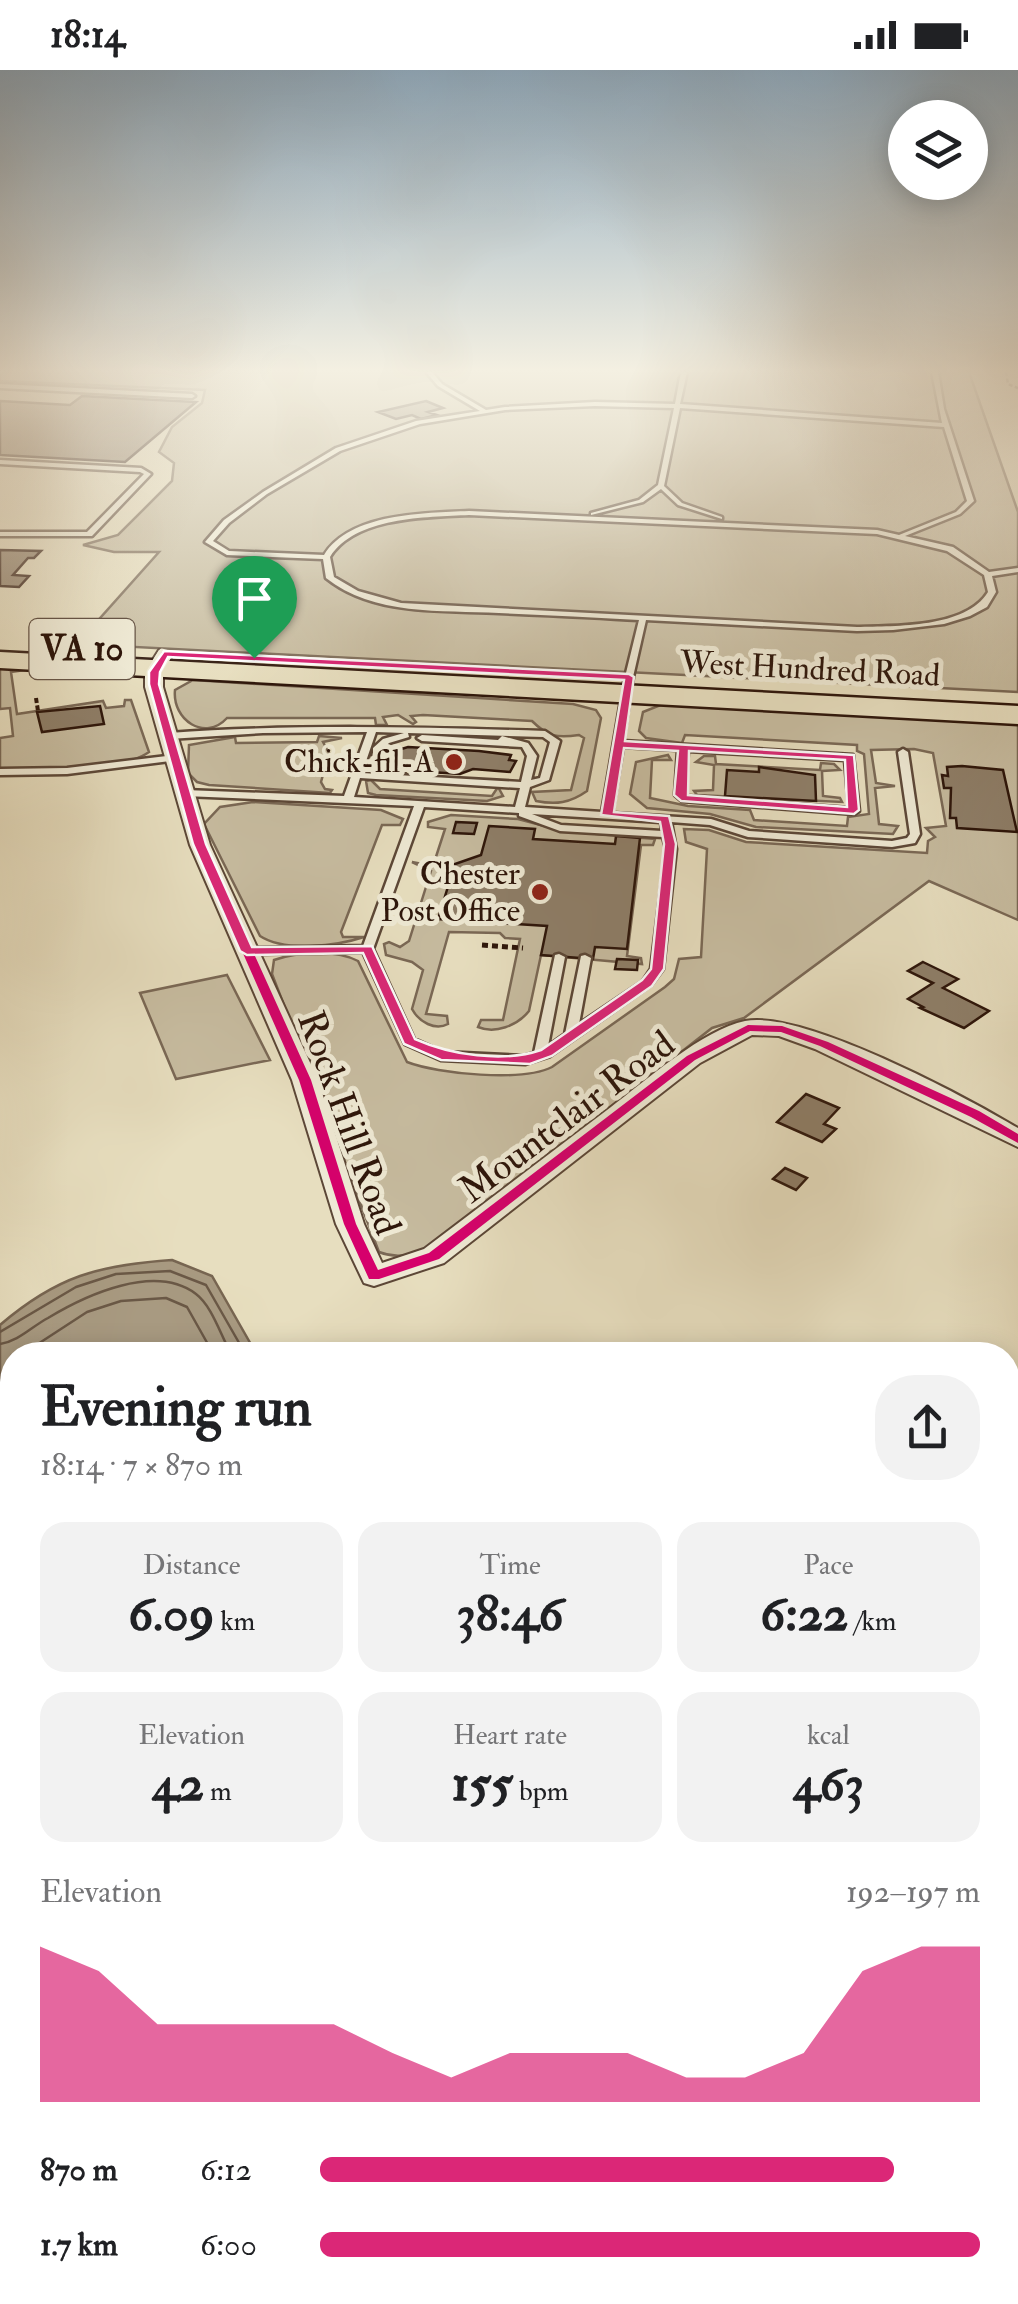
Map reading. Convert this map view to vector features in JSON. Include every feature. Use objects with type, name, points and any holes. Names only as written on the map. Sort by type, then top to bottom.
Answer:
[{"type":"main road","name":"West Hundred Road","points":[[0,645],[160,661],[628,686],[1018,715]]},
{"type":"main road","name":"West Hundred Road","points":[[0,660],[160,661]]},
{"type":"main road","name":"West Hundred Road","points":[[628,686],[1018,698]]},
{"type":"street","name":"Rock Hill Road","points":[[160,661],[154,687],[200,844],[306,1080],[350,1224],[374,1276]]},
{"type":"street","name":"Mountclair Road","points":[[374,1276],[434,1256],[691,1058],[748,1028],[782,1029],[824,1044],[975,1114],[1018,1139]]},
{"type":"lane","points":[[0,534],[89,534],[146,476]]},
{"type":"lane","points":[[289,476],[208,542],[227,553],[326,557]]},
{"type":"lane","points":[[563,518],[625,507],[653,495],[663,476]]},
{"type":"lane","points":[[902,536],[958,513],[971,502],[963,476]]},
{"type":"lane","points":[[661,486],[672,499],[694,511],[760,526]]},
{"type":"lane","points":[[469,514],[563,518],[902,536],[950,549],[988,574],[996,588],[986,606],[962,618],[916,627],[858,629],[388,602],[354,592],[330,578],[326,557],[329,549],[351,534],[406,518],[469,514]]},
{"type":"lane","points":[[988,574],[1018,570]]},
{"type":"lane","points":[[607,815],[643,618]]},
{"type":"lane","points":[[348,799],[373,729]]},
{"type":"lane","points":[[0,772],[68,771],[238,730],[545,734],[554,741],[544,780],[524,785],[355,775]]},
{"type":"lane","points":[[514,809],[524,785],[532,756],[521,744],[419,734],[400,735],[378,748],[378,758],[386,767],[399,771],[496,778],[524,785]]},
{"type":"lane","points":[[619,744],[850,757],[854,810],[686,799],[680,795],[683,748]]},
{"type":"lane","points":[[184,793],[348,799],[711,822],[748,834],[892,844],[910,841],[915,834],[904,752]]},
{"type":"lane","points":[[420,804],[368,949],[409,1041],[424,1051],[496,1060],[525,1060],[540,1055],[647,983],[658,969],[670,849],[665,819]]},
{"type":"lane","points":[[514,809],[560,828],[668,834]]},
{"type":"lane","points":[[247,951],[368,949]]},
{"type":"lane","points":[[540,1055],[560,956]]},
{"type":"lane","points":[[570,1036],[585,958]]},
{"type":"path","points":[[36,698],[38,710]]},
{"type":"path","points":[[482,945],[523,948]]},
{"type":"shaded area","points":[[173,476],[1005,476],[1018,512],[1018,692],[77,644],[159,552],[114,552],[83,545],[118,535]]},
{"type":"shaded area","points":[[0,667],[25,670],[11,672],[17,714],[103,701],[106,708],[124,706],[125,700],[131,700],[149,752],[99,767],[0,768],[0,738],[13,736],[10,708],[0,709]]},
{"type":"shaded area","points":[[193,680],[573,704],[596,710],[601,718],[587,791],[569,800],[543,802],[536,801],[532,792],[571,790],[584,738],[579,735],[553,735],[532,721],[423,715],[411,716],[416,722],[413,724],[398,715],[383,717],[387,725],[376,725],[375,718],[227,718],[218,725],[200,728],[184,718],[175,701],[175,690]]},
{"type":"shaded area","points":[[663,704],[1018,722],[1018,920],[929,881],[744,1018],[712,1028],[433,1246],[400,1256],[379,1252],[272,974],[274,960],[316,953],[358,961],[407,1062],[480,1075],[539,1072],[552,1067],[665,987],[674,979],[679,959],[701,957],[707,849],[686,842],[684,829],[709,830],[746,842],[927,853],[928,841],[935,837],[926,828],[946,826],[933,753],[914,749],[871,750],[876,783],[895,786],[875,788],[879,824],[898,826],[893,834],[756,827],[710,814],[647,808],[630,794],[636,762],[668,755],[671,760],[652,760],[650,798],[688,806],[750,810],[754,820],[847,826],[848,817],[869,814],[864,754],[857,751],[857,745],[685,735],[682,743],[646,738],[639,731],[643,712]]},
{"type":"shaded area","points":[[319,736],[342,738],[323,742],[329,753],[321,782],[325,789],[332,790],[330,793],[209,785],[197,782],[188,773],[189,745],[235,737],[236,743],[317,742]]},
{"type":"shaded area","points":[[704,756],[715,756],[716,764],[820,770],[821,763],[834,764],[840,770],[822,771],[823,796],[840,798],[842,802],[697,795],[694,791],[713,790],[714,765],[696,762]]},
{"type":"shaded area","points":[[371,780],[380,789],[492,796],[498,787],[503,796],[487,801],[376,795],[368,793],[366,781]]},
{"type":"shaded area","points":[[253,802],[381,810],[403,819],[400,825],[382,825],[341,932],[343,937],[364,937],[311,946],[283,944],[260,936],[204,824],[220,807]]},
{"type":"shaded area","name":"Chester Post Office","points":[[451,815],[518,819],[563,831],[655,839],[653,845],[641,845],[627,956],[641,958],[642,964],[541,955],[529,1011],[518,1021],[491,1030],[478,1027],[481,1020],[503,1020],[520,939],[505,938],[500,933],[449,932],[426,1014],[447,1016],[448,1024],[433,1026],[423,1021],[412,1009],[423,970],[412,962],[386,955],[384,944],[400,947],[409,941],[431,871],[412,862],[433,866],[445,829],[428,827],[428,822]]},
{"type":"shaded area","points":[[227,975],[270,1060],[176,1079],[140,993]]},
{"type":"water","points":[[172,1260],[212,1276],[250,1342],[0,1342],[0,1325],[41,1295],[80,1276],[122,1265]]},
{"type":"building","points":[[0,550],[41,551],[28,558],[13,575],[29,576],[19,587],[0,586]]},
{"type":"building","points":[[100,706],[104,724],[42,732],[37,712]]},
{"type":"building","name":"Chick-fil-A","points":[[408,747],[511,755],[509,760],[516,761],[510,772],[400,770],[402,763],[393,763],[398,750]]},
{"type":"building","points":[[759,767],[815,775],[816,801],[725,796],[727,770],[759,772]]},
{"type":"building","points":[[947,767],[1003,770],[1017,832],[957,828],[956,818],[950,818],[951,788],[944,788],[942,775],[948,776]]},
{"type":"building","points":[[456,822],[477,823],[474,834],[453,833]]},
{"type":"building","name":"Chester Post Office","points":[[489,826],[535,829],[533,839],[615,844],[616,836],[640,838],[627,949],[595,947],[593,959],[541,955],[547,926],[438,919],[455,864],[481,855]]},
{"type":"building","points":[[617,959],[638,960],[637,970],[615,969]]},
{"type":"building","points":[[923,962],[958,979],[943,988],[989,1011],[964,1028],[920,1008],[923,1007],[908,999],[933,983],[908,971]]},
{"type":"building","points":[[806,1094],[839,1108],[824,1124],[836,1129],[822,1142],[777,1122]]},
{"type":"building","points":[[785,1168],[807,1178],[796,1190],[773,1179]]},
{"type":"cycle path","points":[[165,654],[154,672],[154,687],[200,845],[305,1080],[350,1224],[374,1276],[434,1256],[691,1058],[748,1028],[782,1029],[824,1044],[975,1114],[1018,1139]]},
{"type":"place","name":"Chick-fil-A","points":[[454,762]]},
{"type":"place","name":"Chester Post Office","points":[[540,892]]},
{"type":"route","points":[[254,658],[164,654],[154,672],[154,684],[200,844],[247,951],[368,949],[409,1041],[441,1056],[525,1060],[546,1053],[647,983],[658,969],[670,844],[665,819],[607,815],[619,744],[850,757],[854,810],[686,799],[680,795],[683,748],[619,744],[629,677],[254,658]]}]
